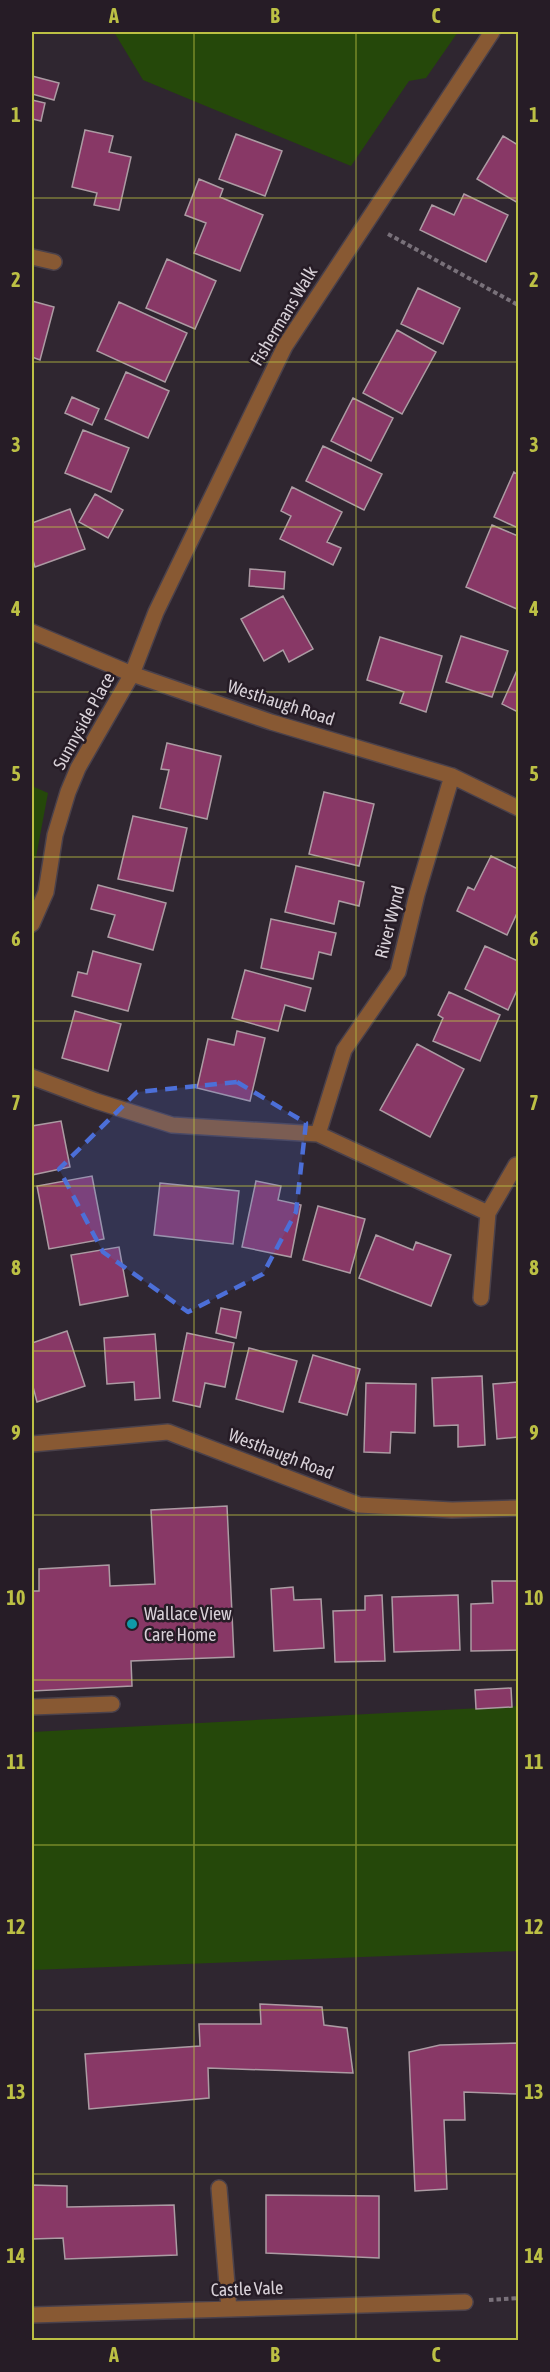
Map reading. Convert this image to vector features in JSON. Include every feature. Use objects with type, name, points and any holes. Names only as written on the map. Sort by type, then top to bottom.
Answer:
[{"type":"street","name":"Fishermans Walk","points":[[132,674],[156,612],[285,346],[492,32]]},
{"type":"street","points":[[32,257],[54,261]]},
{"type":"street","name":"Westhaugh Road","points":[[32,632],[132,674],[271,722],[452,776],[519,808]]},
{"type":"street","name":"Sunnyside Place","points":[[32,924],[45,892],[55,835],[68,792],[78,768],[132,674]]},
{"type":"street","name":"River Wynd","points":[[318,1134],[344,1050],[398,972],[417,894],[452,776]]},
{"type":"street","points":[[32,1077],[96,1101],[172,1125],[318,1134],[488,1213]]},
{"type":"street","points":[[481,1298],[488,1213],[516,1165]]},
{"type":"street","name":"Westhaugh Road","points":[[32,1444],[168,1432],[359,1505],[452,1510],[519,1508]]},
{"type":"street","points":[[32,1707],[112,1704]]},
{"type":"street","points":[[219,2188],[229,2309]]},
{"type":"street","name":"Castle Vale","points":[[32,2315],[465,2302]]},
{"type":"path","points":[[367,222],[519,305]]},
{"type":"highlighted area","points":[[237,1082],[306,1123],[296,1212],[263,1274],[188,1312],[103,1252],[59,1169],[137,1092]]},
{"type":"green space","points":[[114,32],[458,32],[426,78],[409,81],[351,166],[143,80]]},
{"type":"green space","points":[[32,786],[48,793],[36,857],[32,865]]},
{"type":"green space","points":[[518,1706],[518,1951],[32,1970],[32,1732]]},
{"type":"building","points":[[32,76],[59,83],[54,100],[32,94]]},
{"type":"building","points":[[32,100],[45,103],[41,121],[32,119]]},
{"type":"building","points":[[85,130],[113,136],[109,152],[131,157],[119,210],[94,205],[97,193],[72,187]]},
{"type":"building","points":[[236,134],[282,151],[265,196],[219,179]]},
{"type":"building","points":[[503,136],[518,145],[518,203],[477,179]]},
{"type":"building","points":[[199,179],[223,189],[220,197],[263,215],[240,271],[194,253],[206,223],[185,215]]},
{"type":"building","points":[[464,194],[508,215],[486,262],[420,230],[432,205],[454,215]]},
{"type":"building","points":[[167,259],[216,281],[195,329],[146,308]]},
{"type":"building","points":[[418,288],[460,308],[443,344],[401,324]]},
{"type":"building","points":[[32,301],[54,307],[40,360],[32,357]]},
{"type":"building","points":[[119,302],[187,333],[165,382],[97,351]]},
{"type":"building","points":[[397,330],[436,352],[402,414],[363,393]]},
{"type":"building","points":[[126,372],[169,391],[148,438],[105,419]]},
{"type":"building","points":[[72,397],[99,409],[92,425],[65,413]]},
{"type":"building","points":[[353,398],[393,418],[371,461],[331,441]]},
{"type":"building","points":[[83,430],[129,448],[111,492],[65,473]]},
{"type":"building","points":[[323,446],[382,474],[364,510],[306,481]]},
{"type":"building","points":[[514,472],[518,475],[518,528],[494,517]]},
{"type":"building","points":[[292,487],[342,512],[327,542],[341,548],[333,565],[280,539],[291,516],[281,511]]},
{"type":"building","points":[[95,494],[123,510],[108,538],[79,522]]},
{"type":"building","points":[[70,509],[85,549],[35,567],[32,557],[32,523]]},
{"type":"building","points":[[492,525],[518,536],[517,609],[466,587]]},
{"type":"building","points":[[250,569],[285,572],[284,589],[249,586]]},
{"type":"building","points":[[283,596],[313,649],[289,662],[283,650],[264,661],[241,619]]},
{"type":"building","points":[[461,636],[508,651],[492,697],[446,682]]},
{"type":"building","points":[[380,637],[442,656],[426,712],[400,703],[404,692],[367,680]]},
{"type":"building","points":[[518,668],[518,712],[502,704]]},
{"type":"building","points":[[167,743],[221,756],[207,819],[160,808],[169,770],[161,769]]},
{"type":"building","points":[[324,792],[374,804],[359,866],[309,854]]},
{"type":"building","points":[[133,816],[187,828],[173,891],[118,879]]},
{"type":"building","points":[[491,856],[518,869],[518,911],[507,935],[457,911],[468,887],[474,890]]},
{"type":"building","points":[[296,866],[364,882],[359,906],[339,901],[334,924],[285,912]]},
{"type":"building","points":[[98,885],[166,903],[153,950],[108,937],[115,915],[91,909]]},
{"type":"building","points":[[271,919],[336,933],[331,955],[319,952],[313,979],[261,968]]},
{"type":"building","points":[[485,946],[518,961],[518,988],[508,1010],[465,989]]},
{"type":"building","points":[[93,951],[141,964],[128,1011],[72,996],[78,972],[87,974]]},
{"type":"building","points":[[245,970],[311,988],[305,1011],[285,1005],[278,1031],[232,1018]]},
{"type":"building","points":[[449,992],[500,1015],[480,1061],[433,1041],[443,1018],[438,1015]]},
{"type":"building","points":[[75,1011],[121,1024],[108,1071],[62,1058]]},
{"type":"building","points":[[237,1031],[265,1038],[250,1101],[197,1088],[208,1039],[234,1045]]},
{"type":"building","points":[[417,1044],[464,1069],[430,1137],[380,1110]]},
{"type":"building","points":[[61,1121],[70,1167],[32,1175],[32,1126]]},
{"type":"building","points":[[92,1176],[104,1239],[49,1249],[37,1186]]},
{"type":"building","points":[[256,1181],[281,1186],[278,1200],[301,1205],[291,1257],[242,1247]]},
{"type":"building","points":[[160,1183],[239,1191],[233,1244],[154,1235]]},
{"type":"building","points":[[318,1206],[365,1219],[350,1273],[303,1260]]},
{"type":"building","points":[[376,1235],[413,1250],[416,1242],[451,1255],[431,1306],[359,1278]]},
{"type":"building","points":[[119,1247],[128,1296],[80,1305],[71,1255]]},
{"type":"building","points":[[221,1308],[241,1312],[236,1338],[216,1333]]},
{"type":"building","points":[[67,1331],[85,1386],[37,1402],[32,1383],[32,1343]]},
{"type":"building","points":[[187,1333],[234,1343],[225,1387],[205,1383],[200,1407],[173,1401]]},
{"type":"building","points":[[155,1334],[160,1398],[135,1400],[134,1382],[107,1384],[104,1338]]},
{"type":"building","points":[[249,1348],[297,1361],[283,1412],[236,1399]]},
{"type":"building","points":[[313,1355],[360,1369],[347,1415],[299,1402]]},
{"type":"building","points":[[482,1376],[485,1445],[458,1447],[458,1425],[434,1426],[432,1378]]},
{"type":"building","points":[[518,1382],[518,1437],[497,1439],[493,1384]]},
{"type":"building","points":[[366,1383],[416,1384],[415,1433],[391,1432],[390,1453],[364,1452]]},
{"type":"building","name":"Wallace View Care Home","points":[[227,1506],[234,1657],[131,1661],[132,1686],[32,1691],[32,1591],[39,1591],[39,1569],[109,1565],[110,1586],[155,1584],[151,1510]]},
{"type":"building","points":[[492,1581],[518,1581],[518,1650],[471,1651],[471,1604],[493,1603]]},
{"type":"building","points":[[293,1587],[294,1600],[321,1599],[324,1648],[274,1651],[271,1589]]},
{"type":"building","points":[[382,1595],[385,1661],[335,1662],[333,1611],[365,1610],[365,1596]]},
{"type":"building","points":[[458,1595],[460,1650],[394,1652],[392,1597]]},
{"type":"building","points":[[511,1688],[512,1707],[476,1709],[475,1690]]},
{"type":"building","points":[[260,2004],[322,2007],[324,2025],[347,2028],[353,2073],[208,2068],[209,2098],[89,2109],[85,2054],[200,2046],[199,2024],[261,2024]]},
{"type":"building","points":[[518,2043],[518,2094],[464,2092],[465,2120],[444,2120],[447,2189],[415,2191],[409,2052],[440,2045]]},
{"type":"building","points":[[32,2185],[67,2186],[67,2207],[174,2205],[177,2255],[65,2259],[63,2238],[32,2239]]},
{"type":"building","points":[[266,2195],[379,2196],[379,2258],[266,2253]]},
{"type":"place","name":"Wallace View Care Home","points":[[132,1624]]}]
